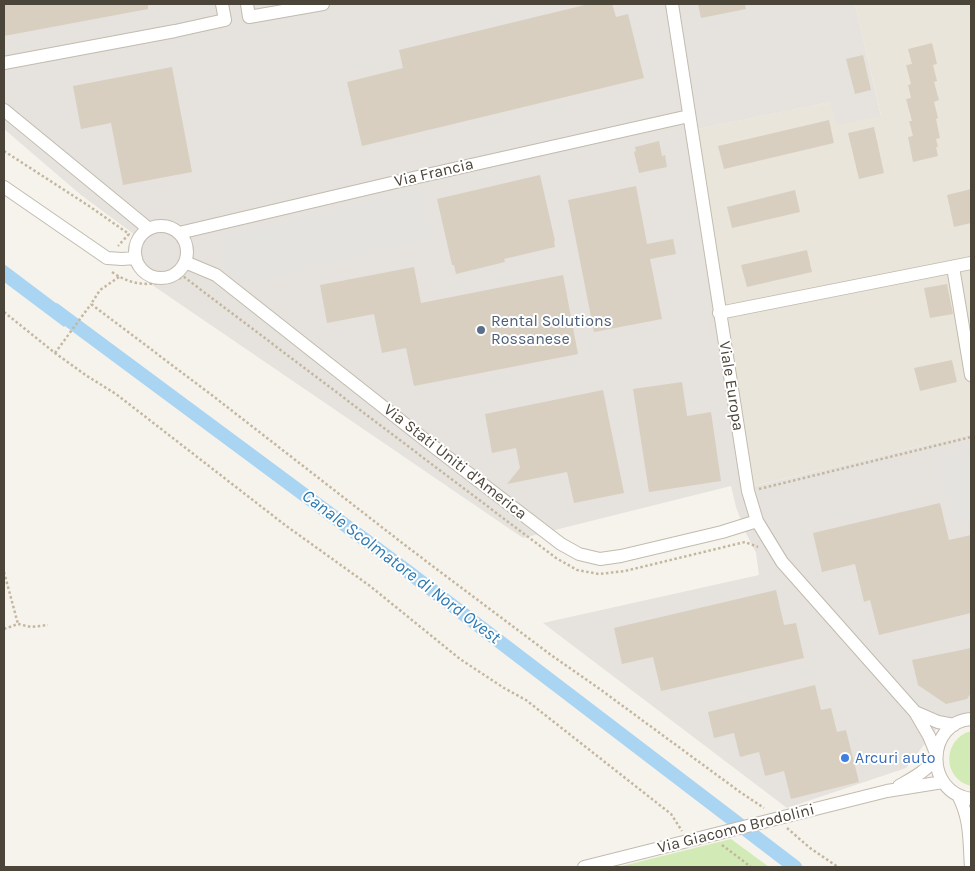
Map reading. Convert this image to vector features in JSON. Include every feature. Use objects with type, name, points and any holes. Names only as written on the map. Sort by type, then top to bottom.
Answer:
[{"type":"street","points":[[4,63],[225,20],[222,4]]},
{"type":"street","points":[[247,4],[249,17],[323,4]]},
{"type":"street","name":"Viale Europa","points":[[672,4],[748,491],[757,521],[782,562],[915,712],[929,736],[943,782]]},
{"type":"street","points":[[4,110],[149,229]]},
{"type":"street","name":"Via Francia","points":[[178,233],[689,116]]},
{"type":"street","points":[[4,187],[107,258],[136,258]]},
{"type":"street","points":[[157,226],[172,228],[178,233],[184,239],[187,246],[185,262],[181,269],[167,277],[159,278],[144,272],[136,258],[138,241],[142,234],[157,226]]},
{"type":"street","name":"Via Stati Uniti d'America","points":[[185,262],[216,275],[429,443],[561,544],[579,554],[600,559],[621,556],[722,532],[757,521]]},
{"type":"street","points":[[719,314],[971,263]]},
{"type":"street","points":[[953,267],[971,376]]},
{"type":"street","name":"Viale Europa","points":[[915,712],[938,722],[954,725]]},
{"type":"street","points":[[936,755],[939,742],[945,732],[954,725],[971,719]]},
{"type":"street","name":"Via Giacomo Brodolini","points":[[887,791],[920,774],[932,764],[936,755]]},
{"type":"street","points":[[943,782],[958,795],[971,799]]},
{"type":"street","name":"Via Giacomo Brodolini","points":[[584,867],[887,791],[943,782]]},
{"type":"street","points":[[958,795],[964,806],[970,827],[970,867]]},
{"type":"path","points":[[4,152],[129,234],[107,258],[104,266],[118,277],[140,284],[162,283],[184,277],[556,558],[577,570],[599,574],[625,571],[745,542],[758,547],[764,553]]},
{"type":"path","points":[[55,353],[100,290],[118,277]]},
{"type":"path","points":[[91,304],[543,650],[597,687],[710,771],[772,821],[794,834],[810,848],[838,867]]},
{"type":"path","points":[[4,312],[55,353],[116,394],[284,525],[370,586],[460,659],[526,700],[671,814],[687,841]]},
{"type":"path","points":[[748,491],[971,437]]},
{"type":"path","points":[[4,572],[18,624]]},
{"type":"path","points":[[4,629],[18,624],[31,628],[48,625]]},
{"type":"path","points":[[713,834],[751,867]]},
{"type":"shaded area","points":[[4,4],[855,4],[881,116],[837,125],[830,102],[693,130],[751,487],[971,434],[971,713],[968,712],[937,728],[906,768],[787,808],[543,623],[759,575],[756,553],[736,507],[731,486],[523,538],[139,276],[140,247],[135,235],[81,195],[4,129]]},
{"type":"shaded area","points":[[855,4],[971,4],[971,434],[750,487],[693,130],[830,102],[881,115]]},
{"type":"shaded area","points":[[421,190],[432,237],[244,284],[228,272],[220,236]]},
{"type":"shaded area","points":[[971,449],[971,520],[953,524],[937,457]]},
{"type":"green space","points":[[971,731],[971,786],[961,782],[955,776],[949,759],[955,742],[961,735]]},
{"type":"green space","points":[[731,839],[769,867],[618,867]]},
{"type":"water","points":[[4,264],[73,316],[64,327],[4,282]]},
{"type":"building","points":[[4,4],[148,4],[148,9],[4,36]]},
{"type":"building","points":[[589,4],[612,4],[616,17],[628,14],[644,78],[362,146],[347,82],[403,68],[399,50]]},
{"type":"building","points":[[698,4],[745,4],[746,9],[701,18]]},
{"type":"building","points":[[932,43],[937,64],[933,65],[937,81],[934,82],[939,100],[934,102],[940,138],[936,139],[938,156],[913,162],[908,137],[913,136],[909,121],[912,121],[906,99],[911,98],[908,85],[911,84],[906,65],[912,64],[908,49]]},
{"type":"building","points":[[863,55],[871,90],[855,94],[846,59]]},
{"type":"building","points":[[172,67],[192,172],[123,185],[111,123],[81,129],[73,86]]},
{"type":"building","points":[[829,120],[834,143],[724,169],[718,146]]},
{"type":"building","points":[[874,127],[884,173],[859,179],[848,133]]},
{"type":"building","points":[[659,141],[662,156],[665,155],[667,167],[639,173],[634,152],[636,151],[635,147]]},
{"type":"building","points":[[540,175],[555,247],[504,259],[505,262],[456,274],[454,265],[452,265],[437,199]]},
{"type":"building","points":[[636,186],[647,244],[673,239],[676,254],[650,259],[662,319],[594,332],[568,200]]},
{"type":"building","points":[[971,189],[971,223],[954,227],[947,195]]},
{"type":"building","points":[[795,190],[800,212],[732,228],[727,207]]},
{"type":"building","points":[[807,250],[812,272],[747,287],[741,265]]},
{"type":"building","points":[[414,267],[421,303],[563,275],[578,354],[414,386],[406,348],[382,353],[374,314],[327,323],[320,285]]},
{"type":"building","points":[[947,284],[953,314],[930,318],[924,288]]},
{"type":"building","points":[[952,360],[957,382],[920,391],[914,368]]},
{"type":"building","points":[[682,382],[687,416],[711,412],[721,481],[649,492],[633,389]]},
{"type":"building","points":[[603,390],[624,493],[574,503],[567,472],[507,484],[520,468],[516,448],[492,453],[485,414]]},
{"type":"building","points":[[940,503],[949,540],[971,535],[971,613],[879,635],[870,600],[864,602],[855,564],[822,572],[813,533]]},
{"type":"building","points":[[776,590],[784,625],[796,623],[804,658],[661,691],[653,657],[622,664],[614,628]]},
{"type":"building","points":[[971,648],[971,693],[967,699],[946,704],[918,685],[912,660]]},
{"type":"building","points":[[815,685],[821,710],[831,708],[837,732],[846,730],[859,782],[791,799],[784,771],[765,776],[759,752],[740,757],[734,733],[714,738],[708,712]]},
{"type":"waterway","name":"Canale Scolmatore di Nord Ovest","points":[[55,310],[407,571],[795,867]]},
{"type":"place","name":"Rental Solutions Rossanese","points":[[481,330]]},
{"type":"place","name":"Arcuri auto","points":[[845,758]]}]
